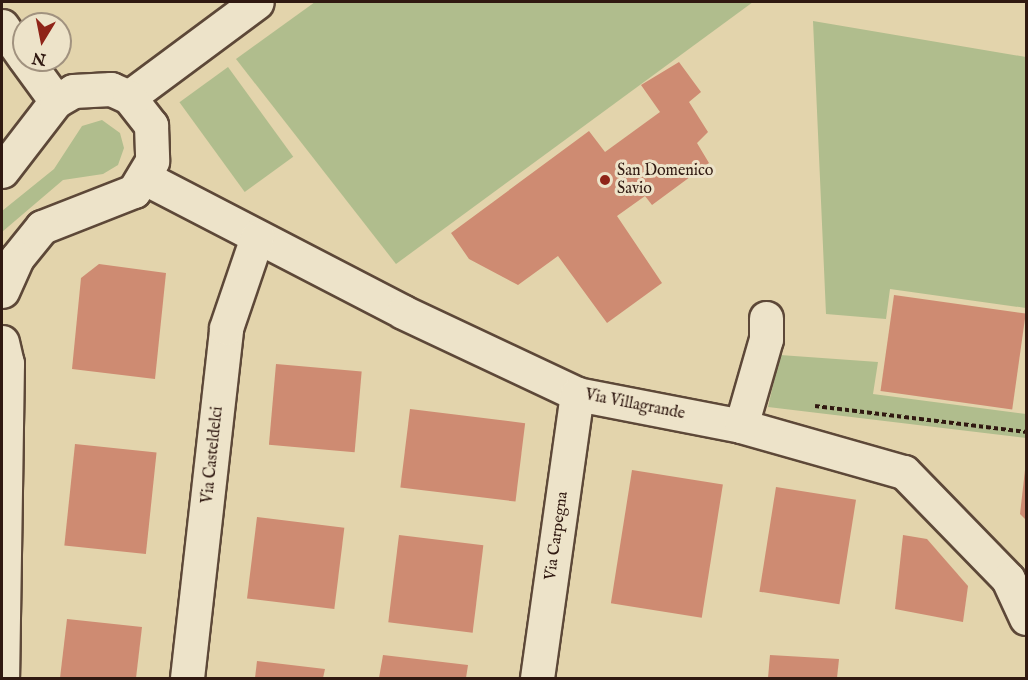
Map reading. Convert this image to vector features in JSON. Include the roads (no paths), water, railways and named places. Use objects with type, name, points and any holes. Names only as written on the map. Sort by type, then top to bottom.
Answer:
[{"type":"street","points":[[129,98],[257,2]]},
{"type":"street","points":[[2,26],[12,40]]},
{"type":"street","points":[[35,72],[56,101]]},
{"type":"street","points":[[2,171],[56,101],[92,87],[129,98],[151,125],[154,144],[145,177],[115,201],[63,214],[42,227],[16,258],[2,291]]},
{"type":"street","name":"Via Villagrande","points":[[145,177],[257,237],[577,394],[741,426],[904,472],[1008,579],[1026,618]]},
{"type":"street","name":"Via Casteldelci","points":[[187,678],[226,328],[257,237]]},
{"type":"street","points":[[741,426],[766,339],[766,318]]},
{"type":"street","points":[[2,342],[7,363],[2,676]]},
{"type":"street","name":"Via Carpegna","points":[[537,678],[577,394]]},
{"type":"place","name":"San Domenico Savio","points":[[605,180]]}]
